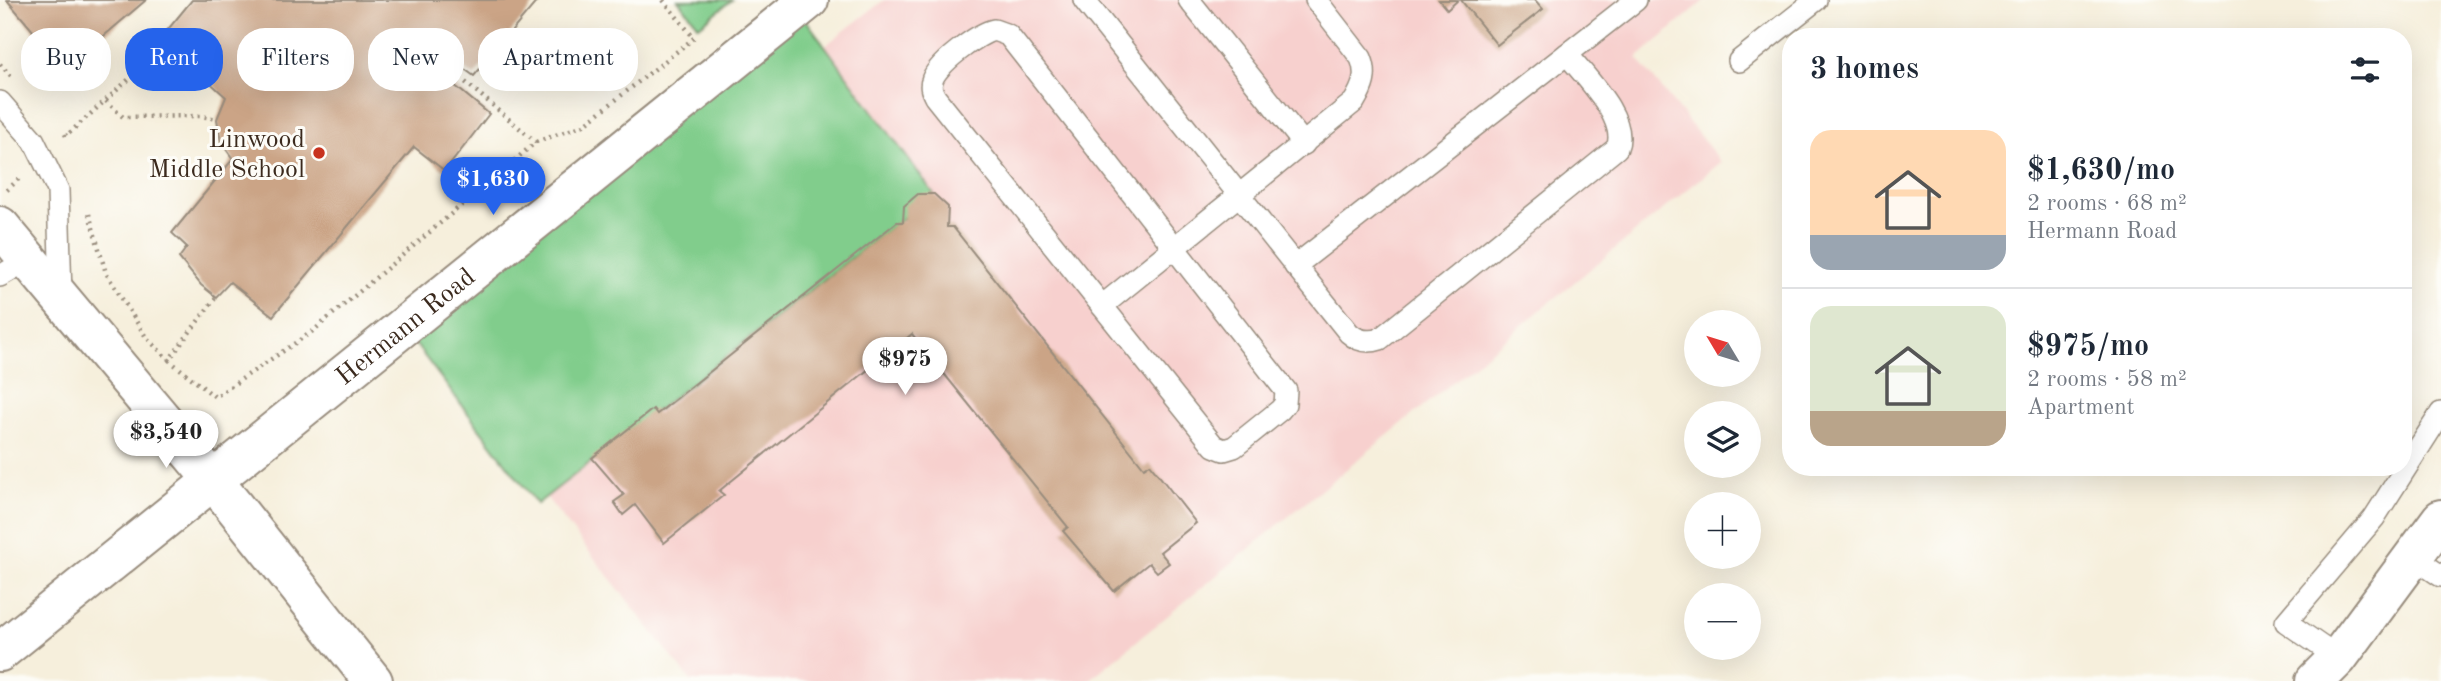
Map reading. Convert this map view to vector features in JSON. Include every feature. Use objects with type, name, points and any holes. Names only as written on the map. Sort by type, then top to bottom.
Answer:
[{"type":"street","name":"Hermann Road","points":[[0,652],[809,0]]},
{"type":"street","points":[[0,226],[14,268],[61,298],[213,480],[373,681]]},
{"type":"street","points":[[2327,669],[2427,566],[2441,519]]},
{"type":"lane","points":[[1084,0],[1355,338],[1371,342],[1380,339],[1617,148],[1621,138],[1617,119],[1567,54]]},
{"type":"lane","points":[[1189,0],[1304,144]]},
{"type":"lane","points":[[1102,306],[1354,102],[1365,79],[1361,58],[1316,0]]},
{"type":"lane","points":[[1296,266],[1636,0]]},
{"type":"lane","points":[[1739,61],[1816,0]]},
{"type":"lane","points":[[994,30],[1008,35],[1175,247],[1286,391],[1285,404],[1280,410],[1234,447],[1224,450],[1214,446],[935,97],[932,80],[940,66],[988,31],[994,30]]},
{"type":"lane","points":[[0,102],[34,141],[58,190],[61,298]]},
{"type":"lane","points":[[2412,458],[2441,413]]},
{"type":"lane","points":[[2327,669],[2286,622],[2374,518],[2401,476]]},
{"type":"path","points":[[88,211],[106,273],[146,337],[169,360],[215,397],[313,331],[536,142],[584,125],[694,38],[663,0]]},
{"type":"path","points":[[0,64],[17,82]]},
{"type":"path","points":[[464,81],[536,142]]},
{"type":"path","points":[[66,136],[125,84]]},
{"type":"path","points":[[106,101],[123,117],[201,116],[217,119]]},
{"type":"path","points":[[58,127],[66,136],[70,149]]},
{"type":"path","points":[[169,360],[216,297]]},
{"type":"shaded area","points":[[884,0],[1705,0],[1637,58],[1721,162],[1088,681],[691,681],[431,351]]},
{"type":"green space","points":[[678,0],[732,0],[699,26]]},
{"type":"green space","points":[[798,9],[934,194],[537,504],[403,328]]},
{"type":"building","points":[[7,0],[146,0],[111,30],[31,28]]},
{"type":"building","name":"Linwood Middle School","points":[[192,0],[538,0],[514,28],[478,28],[478,71],[474,76],[464,69],[464,28],[368,28],[368,91],[461,91],[489,114],[445,171],[414,147],[273,316],[230,282],[216,297],[201,285],[179,258],[187,247],[172,233],[233,159],[221,142],[217,119],[226,97],[219,91],[223,91],[223,28],[169,28]]},
{"type":"building","points":[[1439,0],[1458,0],[1447,10]]},
{"type":"building","points":[[1461,0],[1535,0],[1543,9],[1497,45]]},
{"type":"building","points":[[918,194],[934,194],[948,207],[947,227],[953,227],[1144,468],[1150,464],[1196,523],[1160,552],[1169,563],[1157,572],[1149,563],[1114,591],[1063,531],[1068,527],[912,334],[719,491],[724,495],[664,543],[635,505],[623,515],[614,502],[624,495],[592,458],[653,409],[657,414],[897,222],[903,222],[904,206]]},
{"type":"place","name":"Linwood Middle School","points":[[319,153]]}]
